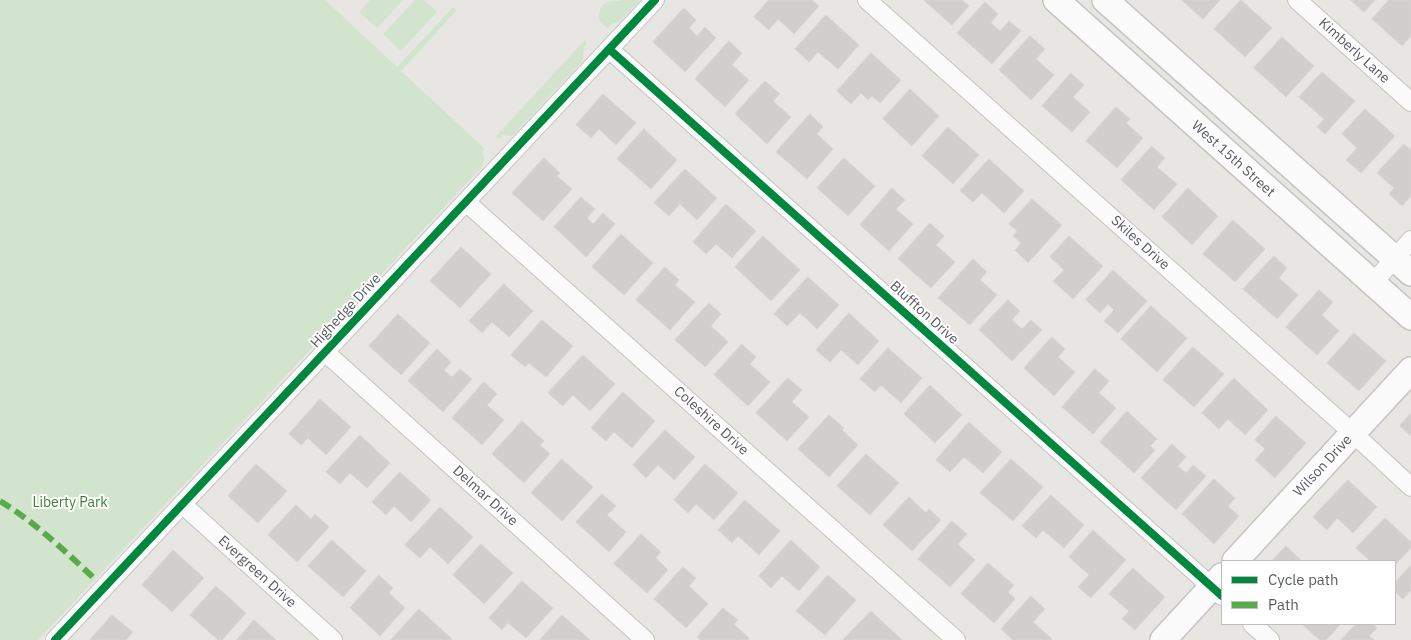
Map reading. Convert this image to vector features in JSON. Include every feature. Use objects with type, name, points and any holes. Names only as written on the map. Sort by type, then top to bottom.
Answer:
[{"type":"main road","name":"West 15th Street","points":[[1056,0],[1411,317]]},
{"type":"main road","points":[[1106,0],[1403,266]]},
{"type":"main road","name":"Wilson Drive","points":[[1237,560],[1411,370]]},
{"type":"main road","points":[[1163,640],[1219,586]]},
{"type":"street","name":"Highedge Drive","points":[[55,640],[655,0]]},
{"type":"street","name":"Skiles Drive","points":[[867,0],[1411,487]]},
{"type":"street","name":"Kimberly Lane","points":[[1297,0],[1411,102]]},
{"type":"street","name":"Bluffton Drive","points":[[610,48],[1219,586]]},
{"type":"street","name":"Coleshire Drive","points":[[466,202],[956,640]]},
{"type":"street","points":[[1373,283],[1403,266],[1411,240]]},
{"type":"street","name":"Delmar Drive","points":[[325,352],[644,640]]},
{"type":"street","name":"Evergreen Drive","points":[[182,504],[333,640]]},
{"type":"street","points":[[1253,625],[1270,640]]},
{"type":"green space","name":"Liberty Park","points":[[0,0],[325,0],[397,67],[453,7],[457,10],[401,71],[485,149],[482,152],[484,161],[480,169],[38,640],[0,640]]},
{"type":"green space","points":[[370,0],[403,0],[377,28],[359,12]]},
{"type":"green space","points":[[415,0],[424,0],[437,12],[401,51],[383,34]]},
{"type":"green space","points":[[640,0],[619,22],[612,24],[608,28],[601,23],[598,17],[601,7],[606,2]]},
{"type":"green space","points":[[585,40],[587,45],[584,46],[581,63],[512,136],[502,135],[500,139],[496,136]]},
{"type":"building","points":[[769,0],[812,0],[819,6],[794,34],[778,19],[769,30],[754,17]]},
{"type":"building","points":[[924,0],[962,0],[969,6],[952,25]]},
{"type":"building","points":[[1182,0],[1220,0],[1203,19]]},
{"type":"building","points":[[1241,0],[1272,28],[1245,57],[1214,29]]},
{"type":"building","points":[[1351,0],[1375,0],[1364,12]]},
{"type":"building","points":[[1389,0],[1411,0],[1411,36],[1402,46],[1372,19]]},
{"type":"building","points":[[985,2],[998,14],[991,23],[1000,31],[1009,21],[1021,31],[992,64],[957,33]]},
{"type":"building","points":[[684,8],[696,20],[689,28],[697,36],[705,27],[716,38],[685,72],[653,42]]},
{"type":"building","points":[[826,15],[859,45],[838,69],[818,52],[809,62],[795,49]]},
{"type":"building","points":[[1030,36],[1045,49],[1036,59],[1054,75],[1031,100],[999,70]]},
{"type":"building","points":[[1282,37],[1314,66],[1286,97],[1254,68]]},
{"type":"building","points":[[729,41],[742,53],[732,65],[749,80],[725,107],[695,79]]},
{"type":"building","points":[[871,53],[901,80],[880,103],[872,96],[868,100],[861,93],[851,104],[837,91]]},
{"type":"building","points":[[1322,72],[1355,101],[1325,134],[1317,127],[1324,119],[1299,97]]},
{"type":"building","points":[[1071,73],[1084,85],[1073,97],[1090,112],[1072,132],[1042,106]]},
{"type":"building","points":[[765,81],[780,94],[773,101],[791,117],[767,144],[735,114]]},
{"type":"building","points":[[910,89],[939,116],[912,146],[883,119]]},
{"type":"building","points":[[603,94],[636,123],[616,145],[599,129],[591,138],[576,125]]},
{"type":"building","points":[[1116,107],[1130,119],[1126,123],[1143,138],[1117,168],[1086,141]]},
{"type":"building","points":[[1365,109],[1395,136],[1361,173],[1346,160],[1357,148],[1342,134]]},
{"type":"building","points":[[810,114],[823,127],[817,134],[833,149],[807,179],[776,152]]},
{"type":"building","points":[[948,127],[979,155],[953,184],[922,156]]},
{"type":"building","points":[[644,129],[677,160],[651,189],[617,159]]},
{"type":"building","points":[[1404,144],[1411,150],[1411,196],[1402,206],[1389,194],[1394,188],[1377,173]]},
{"type":"building","points":[[1152,146],[1165,158],[1157,167],[1177,184],[1154,210],[1121,180]]},
{"type":"building","points":[[544,158],[560,173],[557,176],[572,189],[543,221],[512,193]]},
{"type":"building","points":[[844,158],[875,186],[848,216],[817,188]]},
{"type":"building","points":[[989,159],[1024,191],[1004,213],[982,193],[973,202],[960,191]]},
{"type":"building","points":[[685,169],[717,198],[697,220],[680,204],[669,216],[654,203]]},
{"type":"building","points":[[892,188],[905,200],[896,209],[913,224],[889,251],[860,225]]},
{"type":"building","points":[[1188,188],[1218,216],[1192,245],[1162,217]]},
{"type":"building","points":[[581,197],[595,209],[587,218],[593,224],[603,213],[615,224],[586,257],[554,227]]},
{"type":"building","points":[[1032,199],[1062,225],[1028,263],[1015,250],[1021,243],[1013,236],[1017,231],[1009,224]]},
{"type":"building","points":[[726,204],[756,231],[732,258],[716,244],[706,254],[693,242]]},
{"type":"building","points":[[1233,220],[1265,249],[1235,282],[1203,254]]},
{"type":"building","points":[[930,223],[944,236],[936,245],[955,262],[931,288],[898,259]]},
{"type":"building","points":[[621,234],[653,263],[624,295],[592,267]]},
{"type":"building","points":[[763,236],[800,270],[771,301],[735,267]]},
{"type":"building","points":[[1069,236],[1103,266],[1073,299],[1053,281],[1064,270],[1050,257]]},
{"type":"building","points":[[461,247],[491,274],[460,308],[430,281]]},
{"type":"building","points":[[1274,256],[1287,268],[1279,278],[1298,295],[1277,319],[1243,289]]},
{"type":"building","points":[[973,259],[987,272],[980,280],[997,295],[970,325],[938,298]]},
{"type":"building","points":[[665,267],[679,280],[675,285],[695,302],[670,330],[636,300]]},
{"type":"building","points":[[1113,270],[1147,301],[1118,333],[1104,321],[1114,310],[1108,304],[1100,313],[1086,300]]},
{"type":"building","points":[[808,277],[839,305],[817,329],[800,313],[787,326],[774,314]]},
{"type":"building","points":[[504,284],[533,311],[509,337],[492,322],[482,333],[469,321]]},
{"type":"building","points":[[1319,290],[1333,302],[1322,315],[1339,331],[1317,355],[1286,327]]},
{"type":"building","points":[[1008,300],[1020,311],[1012,320],[1022,329],[1031,320],[1042,330],[1012,361],[979,330]]},
{"type":"building","points":[[709,303],[721,314],[711,326],[728,342],[705,367],[675,340]]},
{"type":"building","points":[[1151,306],[1187,338],[1157,372],[1121,339]]},
{"type":"building","points":[[849,313],[879,341],[858,365],[841,350],[830,362],[816,350]]},
{"type":"building","points":[[398,314],[430,343],[401,375],[369,346]]},
{"type":"building","points":[[542,320],[573,346],[546,377],[529,363],[525,367],[511,355]]},
{"type":"building","points":[[1354,333],[1386,361],[1359,391],[1327,363]]},
{"type":"building","points":[[1052,337],[1065,349],[1058,357],[1075,372],[1054,396],[1024,368]]},
{"type":"building","points":[[742,344],[756,357],[750,364],[770,382],[748,406],[714,375]]},
{"type":"building","points":[[1193,347],[1224,374],[1194,407],[1163,380]]},
{"type":"building","points":[[888,348],[922,378],[901,403],[881,385],[875,392],[860,379]]},
{"type":"building","points":[[437,349],[451,362],[444,370],[452,377],[460,369],[472,379],[443,412],[408,381]]},
{"type":"building","points":[[583,355],[615,384],[590,411],[573,395],[563,406],[548,393]]},
{"type":"building","points":[[1095,369],[1109,381],[1099,393],[1116,408],[1093,434],[1062,407]]},
{"type":"building","points":[[788,378],[802,390],[792,402],[809,417],[787,441],[756,413]]},
{"type":"building","points":[[1234,378],[1268,410],[1245,435],[1228,419],[1219,429],[1202,413]]},
{"type":"building","points":[[484,382],[497,394],[487,405],[504,420],[482,445],[452,418]]},
{"type":"building","points":[[930,385],[962,415],[935,443],[904,414]]},
{"type":"building","points":[[623,392],[655,421],[632,448],[614,432],[606,441],[591,428]]},
{"type":"building","points":[[320,399],[351,427],[326,455],[308,438],[301,445],[289,434]]},
{"type":"building","points":[[1127,411],[1157,439],[1150,446],[1155,450],[1134,473],[1100,442]]},
{"type":"building","points":[[1411,413],[1411,436],[1400,426]]},
{"type":"building","points":[[829,415],[844,428],[842,430],[858,445],[829,477],[798,449]]},
{"type":"building","points":[[1276,416],[1306,443],[1275,478],[1255,460],[1265,449],[1255,440]]},
{"type":"building","points":[[522,421],[544,441],[540,445],[550,454],[524,483],[492,454]]},
{"type":"building","points":[[969,422],[1002,452],[983,473],[964,457],[950,472],[936,460]]},
{"type":"building","points":[[665,430],[695,457],[674,480],[658,465],[646,478],[633,465]]},
{"type":"building","points":[[360,435],[390,463],[367,488],[350,473],[340,484],[326,472]]},
{"type":"building","points":[[1172,444],[1186,457],[1178,466],[1186,473],[1193,465],[1206,476],[1176,510],[1141,478]]},
{"type":"building","points":[[866,454],[899,483],[870,515],[837,486]]},
{"type":"building","points":[[562,459],[593,487],[562,521],[531,493]]},
{"type":"building","points":[[1011,459],[1043,487],[1013,521],[980,493]]},
{"type":"building","points":[[256,464],[287,491],[258,523],[228,496]]},
{"type":"building","points":[[705,464],[738,493],[714,520],[696,504],[688,513],[674,500]]},
{"type":"building","points":[[400,472],[431,500],[411,522],[394,506],[386,515],[372,502]]},
{"type":"building","points":[[1214,479],[1235,498],[1228,506],[1239,516],[1214,544],[1182,514]]},
{"type":"building","points":[[1348,480],[1377,507],[1353,533],[1337,518],[1327,530],[1313,517]]},
{"type":"building","points":[[602,494],[616,506],[607,515],[626,532],[609,552],[576,522]]},
{"type":"building","points":[[1051,495],[1084,525],[1064,548],[1043,530],[1036,538],[1022,526]]},
{"type":"building","points":[[909,497],[926,513],[929,509],[941,520],[912,551],[883,525]]},
{"type":"building","points":[[745,500],[780,531],[759,555],[738,536],[732,543],[718,530]]},
{"type":"building","points":[[296,505],[311,519],[315,514],[329,527],[297,562],[268,535]]},
{"type":"building","points":[[440,507],[473,537],[448,564],[430,547],[420,558],[405,545]]},
{"type":"building","points":[[1385,518],[1411,542],[1411,548],[1396,564],[1396,560],[1369,560],[1356,548]]},
{"type":"building","points":[[952,521],[967,534],[958,544],[975,560],[950,587],[918,559]]},
{"type":"building","points":[[1093,530],[1126,560],[1091,598],[1078,587],[1089,575],[1069,557]]},
{"type":"building","points":[[641,534],[661,552],[656,558],[668,570],[647,593],[614,564]]},
{"type":"building","points":[[332,540],[366,571],[343,597],[308,566]]},
{"type":"building","points":[[791,540],[820,567],[799,591],[782,576],[771,588],[759,576]]},
{"type":"building","points":[[481,544],[513,573],[484,604],[453,575]]},
{"type":"building","points":[[1286,546],[1301,560],[1273,560]]},
{"type":"building","points":[[173,550],[204,578],[172,612],[142,585]]},
{"type":"building","points":[[988,563],[1014,585],[1008,592],[1015,599],[994,623],[961,594]]},
{"type":"building","points":[[1411,565],[1411,590],[1403,599],[1396,593],[1396,582]]},
{"type":"building","points":[[683,567],[696,578],[689,586],[708,604],[686,628],[654,599]]},
{"type":"building","points":[[1133,568],[1165,597],[1135,630],[1122,619],[1129,611],[1109,594]]},
{"type":"building","points":[[379,575],[393,588],[389,593],[405,608],[380,636],[350,608]]},
{"type":"building","points":[[828,575],[856,600],[825,635],[796,611]]},
{"type":"building","points":[[522,581],[553,608],[526,638],[508,623],[502,630],[489,618]]},
{"type":"building","points":[[216,586],[246,613],[222,640],[218,640],[190,615]]},
{"type":"building","points":[[1031,596],[1045,609],[1033,622],[1051,640],[1013,640],[1001,629]]},
{"type":"building","points":[[723,608],[738,620],[734,624],[749,638],[748,640],[701,640],[697,637]]},
{"type":"building","points":[[419,609],[452,639],[391,640]]},
{"type":"building","points":[[871,611],[902,640],[843,640]]},
{"type":"building","points":[[112,615],[133,632],[126,640],[90,640]]},
{"type":"building","points":[[562,615],[590,640],[540,640]]},
{"type":"building","points":[[254,620],[276,640],[237,640]]},
{"type":"building","points":[[1303,625],[1340,625],[1326,640],[1320,640]]},
{"type":"building","points":[[1355,625],[1374,625],[1377,628],[1369,636],[1374,640],[1341,640]]},
{"type":"marked path","points":[[0,501],[38,528],[97,581]]},
{"type":"cycle path","points":[[55,640],[655,0]]},
{"type":"cycle path","points":[[609,49],[1221,595]]}]
